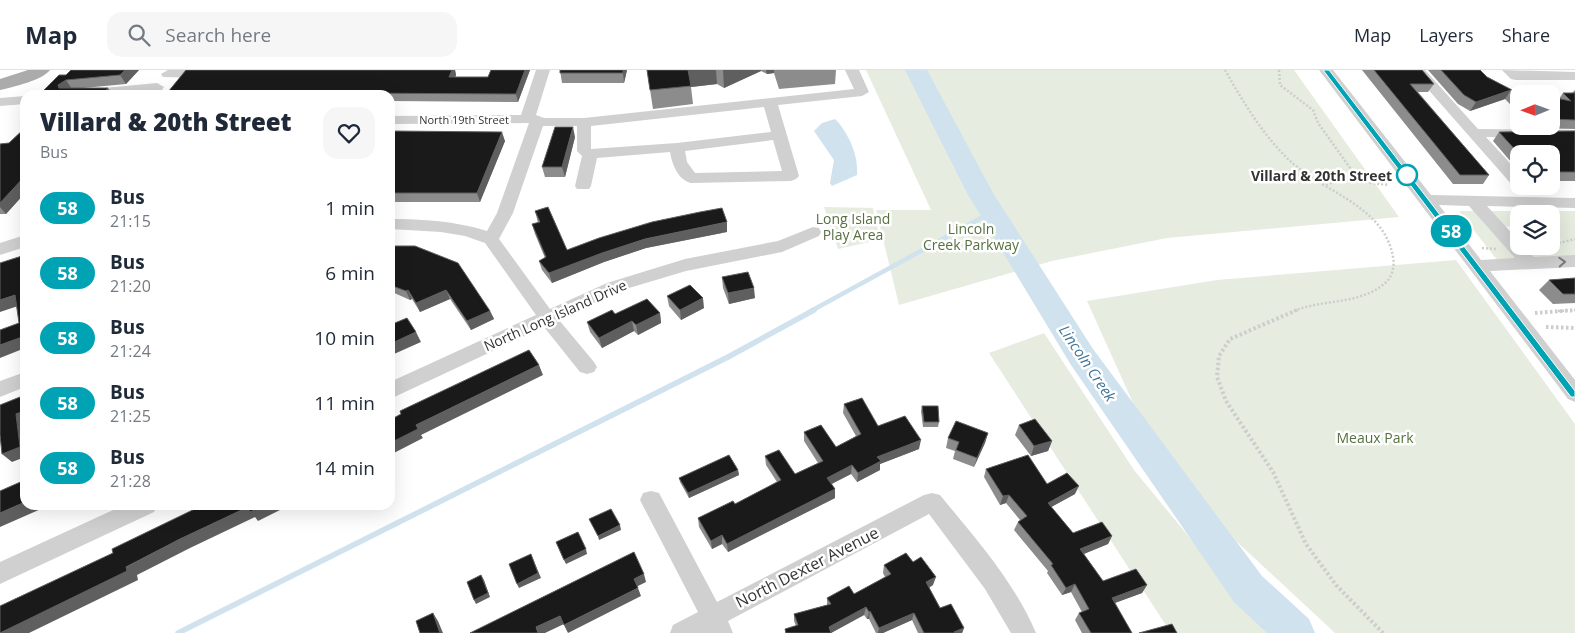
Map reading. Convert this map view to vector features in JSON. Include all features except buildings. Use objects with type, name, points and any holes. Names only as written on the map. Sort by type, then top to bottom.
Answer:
[{"type":"main road","points":[[0,84],[26,77],[42,70]]},
{"type":"street","points":[[491,239],[504,213],[534,120],[543,70]]},
{"type":"street","name":"North 19th Street","points":[[395,120],[584,122],[862,92],[852,70]]},
{"type":"street","points":[[1326,70],[1575,394]]},
{"type":"street","points":[[1418,70],[1510,172]]},
{"type":"street","points":[[154,90],[170,72],[223,74]]},
{"type":"street","points":[[1513,73],[1575,76]]},
{"type":"street","points":[[0,102],[20,100]]},
{"type":"street","points":[[677,147],[679,163],[691,178],[791,176],[770,102]]},
{"type":"street","points":[[584,122],[584,151],[590,154],[677,147],[780,135]]},
{"type":"street","points":[[1475,133],[1575,134]]},
{"type":"street","points":[[583,186],[590,154]]},
{"type":"street","points":[[1530,195],[1537,203]]},
{"type":"street","points":[[1427,200],[1575,203]]},
{"type":"street","points":[[1473,202],[1529,263]]},
{"type":"street","points":[[395,224],[446,226],[470,230],[491,239],[547,318],[587,367]]},
{"type":"street","name":"North Long Island Drive","points":[[395,389],[613,286],[685,265],[782,246],[813,232]]},
{"type":"street","points":[[0,250],[20,243]]},
{"type":"street","points":[[1478,266],[1575,261]]},
{"type":"street","points":[[0,389],[20,381]]},
{"type":"street","points":[[651,500],[717,625]]},
{"type":"street","points":[[932,502],[974,554],[1024,633]]},
{"type":"street","name":"North Dexter Avenue","points":[[682,633],[717,625],[932,502]]},
{"type":"street","points":[[0,574],[135,510]]},
{"type":"path","points":[[1226,70],[1237,91],[1259,124],[1293,164],[1373,217],[1388,240],[1394,255],[1395,270],[1384,285],[1368,295],[1312,304],[1230,339],[1222,346],[1218,360],[1217,375],[1221,389],[1231,408],[1272,471],[1311,554],[1383,633]]},
{"type":"path","points":[[1279,70],[1280,85],[1313,110],[1318,123],[1362,183]]},
{"type":"path","points":[[1322,185],[1339,180],[1388,185]]},
{"type":"path","points":[[1560,243],[1575,239]]},
{"type":"path","points":[[1534,313],[1575,310]]},
{"type":"path","points":[[1546,327],[1575,328]]},
{"type":"green space","name":"Lincoln Creek Parkway","points":[[866,70],[1294,70],[1399,217],[1167,238],[1052,261],[899,305],[876,210],[931,210]]},
{"type":"green space","name":"Long Island Play Area","points":[[824,207],[873,208],[879,234],[874,241],[838,249]]},
{"type":"green space","points":[[1459,211],[1477,211],[1510,248],[1510,255],[1516,255],[1520,259],[1497,260]]},
{"type":"green space","points":[[1486,211],[1510,211],[1510,226],[1500,227]]},
{"type":"green space","points":[[1560,211],[1575,211],[1575,256],[1528,259],[1525,255],[1560,255]]},
{"type":"green space","name":"Meaux Park","points":[[1456,260],[1575,424],[1575,633],[1335,633],[1236,541],[1134,405],[1087,301],[1217,280]]},
{"type":"green space","points":[[1044,333],[1134,470],[1268,633],[1171,633],[989,353]]},
{"type":"water","points":[[835,119],[852,145],[857,175],[832,186],[830,183],[834,160],[814,131],[822,123]]},
{"type":"waterway","name":"Lincoln Creek","points":[[916,70],[980,193],[1082,357],[1248,589],[1295,633]]},
{"type":"waterway","points":[[811,311],[992,212]]},
{"type":"waterway","points":[[178,633],[728,357],[814,310]]},
{"type":"bus line","name":"58","points":[[1326,70],[1575,394]]},
{"type":"place","name":"Villard & 20th Street","points":[[1407,175]]}]
